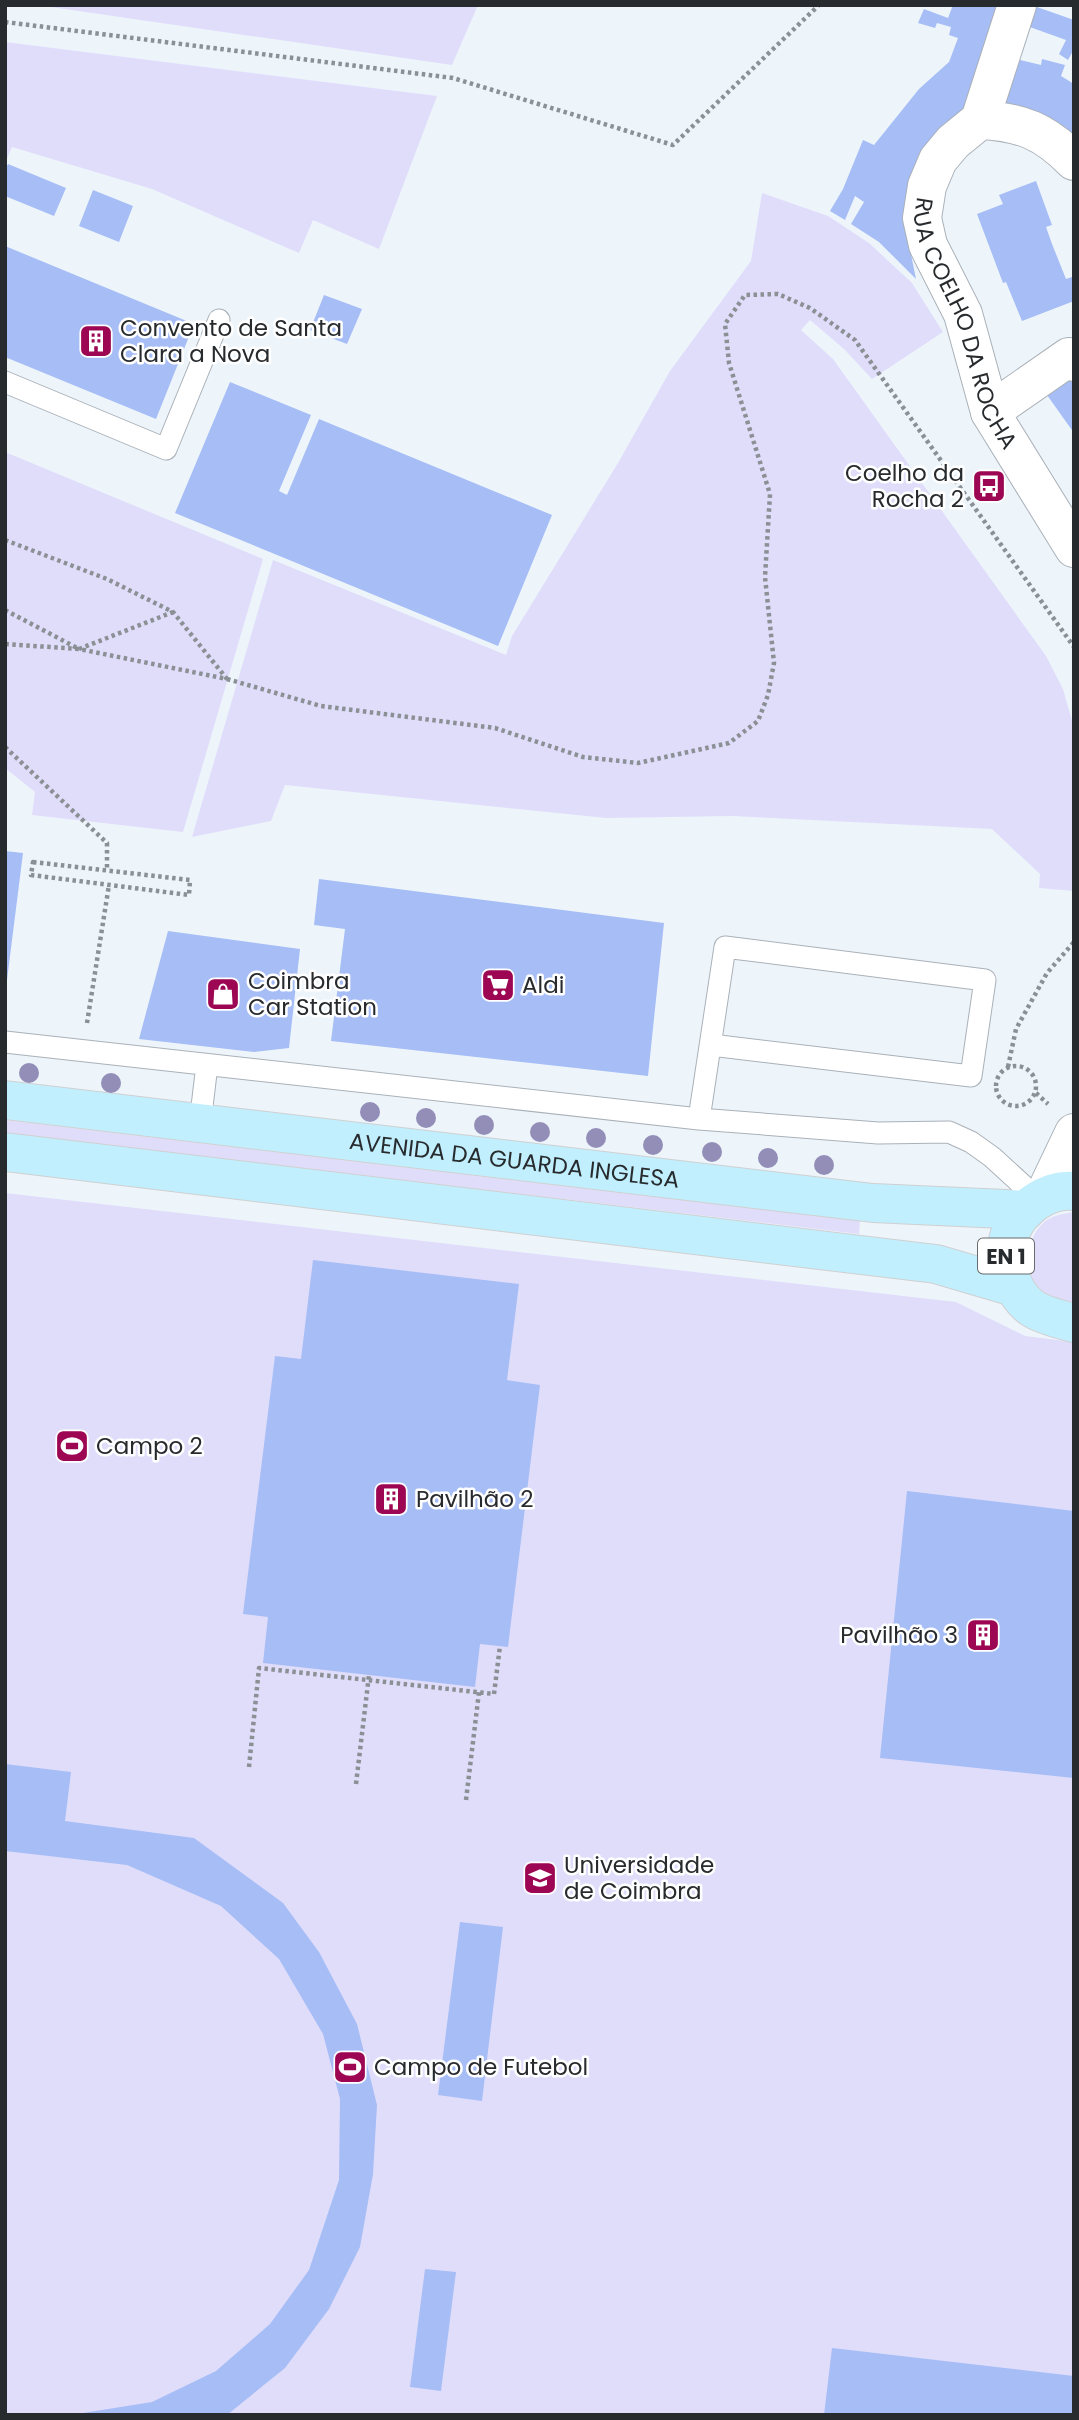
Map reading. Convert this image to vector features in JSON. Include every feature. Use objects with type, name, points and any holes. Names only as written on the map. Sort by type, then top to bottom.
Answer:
[{"type":"main road","name":"AVENIDA DA GUARDA INGLESA","points":[[5,1100],[873,1203],[1046,1199]]},
{"type":"main road","points":[[5,1152],[936,1264],[1014,1287]]},
{"type":"main road","name":"EN 1","points":[[1046,1199],[1010,1233],[1006,1256],[1014,1287],[1033,1309],[1074,1323]]},
{"type":"street","points":[[1017,5],[980,120],[1009,122],[1036,131],[1074,161]]},
{"type":"street","name":"RUA COELHO DA ROCHA","points":[[980,120],[953,142],[937,160],[927,186],[922,218],[928,245],[963,314],[990,412],[1074,548]]},
{"type":"street","points":[[990,412],[1069,357],[1074,362]]},
{"type":"street","points":[[1046,1199],[1063,1120]]},
{"type":"lane","points":[[5,382],[166,449],[219,320]]},
{"type":"lane","points":[[699,1119],[725,947],[985,980],[971,1076],[711,1045]]},
{"type":"lane","points":[[5,1041],[699,1119],[878,1133],[949,1132],[971,1142],[1046,1199]]},
{"type":"lane","points":[[200,1123],[207,1065]]},
{"type":"path","points":[[5,22],[453,78],[673,145],[818,5]]},
{"type":"path","points":[[5,644],[79,649],[227,679],[321,706],[495,728],[583,757],[638,763],[729,743],[758,721],[768,695],[774,663],[765,577],[770,494],[729,363],[725,324],[745,295],[778,294],[810,308],[855,340],[1074,647]]},
{"type":"path","points":[[5,540],[107,579],[173,612],[227,679]]},
{"type":"path","points":[[5,610],[79,649],[173,612]]},
{"type":"path","points":[[5,747],[107,843],[107,871]]},
{"type":"path","points":[[33,862],[107,871],[190,880],[188,895],[31,875],[33,862]]},
{"type":"path","points":[[82,1051],[109,885]]},
{"type":"path","points":[[1008,1067],[1023,1067],[1035,1078],[1035,1093],[1025,1105],[1009,1106],[997,1095],[997,1079],[1008,1067],[1016,1028],[1047,973],[1074,942]]},
{"type":"path","points":[[1035,1093],[1063,1120]]},
{"type":"path","points":[[249,1767],[259,1668],[369,1677],[494,1694],[500,1646]]},
{"type":"path","points":[[356,1784],[369,1677]]},
{"type":"path","points":[[466,1800],[479,1692]]},
{"type":"shaded area","points":[[37,5],[478,5],[452,65]]},
{"type":"shaded area","points":[[5,42],[437,96],[379,249],[313,220],[299,253],[152,189],[12,147],[5,163]]},
{"type":"shaded area","points":[[762,193],[828,216],[869,243],[912,283],[943,332],[872,379],[844,349],[810,320],[801,330],[833,359],[1046,656],[1063,689],[1074,728],[1074,891],[1039,888],[1040,874],[992,829],[732,816],[606,818],[285,785],[271,821],[192,837],[273,560],[506,655],[512,636],[618,463],[670,371],[751,261]]},
{"type":"shaded area","points":[[5,452],[263,559],[183,832],[32,815],[35,792],[5,768]]},
{"type":"shaded area","points":[[5,1120],[860,1221],[859,1234],[5,1133]]},
{"type":"shaded area","name":"Universidade de Coimbra","points":[[5,1193],[956,1302],[1025,1336],[1074,1342],[1074,2415],[5,2415]]},
{"type":"shaded area","points":[[1074,1212],[1074,1303],[1047,1296],[1039,1289],[1033,1281],[1028,1261],[1032,1240],[1043,1223]]},
{"type":"building","points":[[953,5],[996,5],[994,35],[969,109],[904,220],[916,279],[879,242],[851,224],[864,202],[855,196],[845,220],[830,211],[843,189],[863,140],[874,145],[919,89],[949,62],[958,38],[949,35],[951,27],[937,23],[935,28],[918,23],[924,9],[948,18]]},
{"type":"building","points":[[1034,6],[1074,20],[1074,49],[1068,60],[1059,54],[1066,40],[1027,26]]},
{"type":"building","points":[[1016,59],[1041,65],[1042,59],[1065,65],[1061,76],[1074,84],[1074,138],[1001,107]]},
{"type":"building","points":[[8,164],[66,188],[54,216],[5,196],[5,170]]},
{"type":"building","points":[[1036,181],[1052,225],[1046,227],[1052,244],[1066,279],[1072,277],[1074,281],[1074,301],[1022,321],[1006,282],[1003,283],[977,214],[1003,204],[999,195]]},
{"type":"building","points":[[93,190],[133,206],[119,242],[79,226]]},
{"type":"building","name":"Convento de Santa Clara a Nova","points":[[5,246],[194,324],[156,419],[5,357]]},
{"type":"building","points":[[324,295],[362,309],[347,344],[310,330]]},
{"type":"building","points":[[1074,372],[1074,433],[1047,395]]},
{"type":"building","points":[[230,382],[311,415],[279,491],[287,495],[319,419],[552,515],[498,646],[175,513]]},
{"type":"building","points":[[5,851],[23,853],[7,980],[5,979]]},
{"type":"building","name":"Aldi","points":[[319,879],[664,923],[648,1076],[331,1041],[345,929],[314,925]]},
{"type":"building","name":"Coimbra Car Station","points":[[168,931],[300,949],[289,1048],[254,1052],[139,1039]]},
{"type":"building","name":"Pavilhão 2","points":[[313,1260],[519,1284],[507,1380],[540,1385],[508,1647],[480,1644],[475,1687],[263,1663],[268,1617],[243,1614],[275,1356],[301,1359]]},
{"type":"building","name":"Pavilhão 3","points":[[907,1491],[1074,1511],[1074,1778],[880,1758]]},
{"type":"building","name":"Campo de Futebol","points":[[5,1764],[71,1772],[65,1821],[194,1838],[283,1903],[319,1952],[357,2024],[377,2105],[373,2174],[360,2247],[329,2309],[285,2368],[227,2415],[83,2413],[152,2402],[216,2371],[270,2324],[309,2270],[339,2180],[340,2099],[323,2034],[279,1959],[221,1906],[127,1865],[5,1851]]},
{"type":"building","points":[[460,1922],[503,1927],[482,2101],[438,2095]]},
{"type":"building","points":[[425,2269],[456,2272],[441,2391],[410,2387]]},
{"type":"building","points":[[832,2348],[1074,2376],[1073,2415],[824,2415]]},
{"type":"place","name":"Convento de Santa Clara a Nova","points":[[96,341]]},
{"type":"place","name":"Coelho da Rocha 2","points":[[989,486]]},
{"type":"place","name":"Aldi","points":[[498,985]]},
{"type":"place","name":"Coimbra Car Station","points":[[223,994]]},
{"type":"place","name":"Campo 2","points":[[72,1446]]},
{"type":"place","name":"Pavilhão 2","points":[[391,1499]]},
{"type":"place","name":"Pavilhão 3","points":[[983,1635]]},
{"type":"place","name":"Universidade de Coimbra","points":[[540,1878]]},
{"type":"place","name":"Campo de Futebol","points":[[350,2067]]}]
